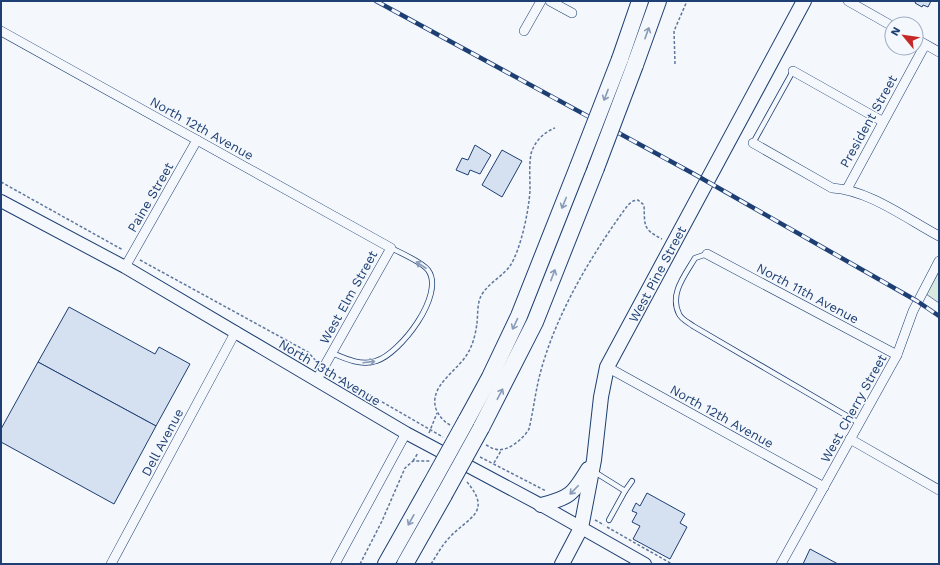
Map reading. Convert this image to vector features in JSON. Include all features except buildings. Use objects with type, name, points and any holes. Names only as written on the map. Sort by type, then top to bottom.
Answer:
[{"type":"highway","points":[[386,564],[490,377],[519,316],[620,59],[640,1]]},
{"type":"highway","points":[[405,564],[481,428],[535,322],[596,168],[658,1]]},
{"type":"main road","name":"West Pine Street","points":[[562,564],[581,528],[593,465],[601,397],[607,367],[804,1]]},
{"type":"main road","name":"North 13th Avenue","points":[[1,201],[125,267],[236,331],[316,381],[406,434],[541,505],[646,564]]},
{"type":"main road","points":[[541,505],[564,499],[571,494],[593,465]]},
{"type":"street","points":[[524,31],[541,1]]},
{"type":"street","points":[[550,1],[572,13]]},
{"type":"street","points":[[848,1],[884,21]]},
{"type":"street","name":"North 12th Avenue","points":[[1,31],[391,248]]},
{"type":"street","points":[[925,45],[939,52]]},
{"type":"street","name":"President Street","points":[[847,189],[882,121],[925,45]]},
{"type":"street","points":[[793,71],[882,121]]},
{"type":"street","name":"Paine Street","points":[[125,267],[197,140]]},
{"type":"street","points":[[753,143],[832,188],[847,189],[862,194],[939,236]]},
{"type":"street","name":"West Elm Street","points":[[316,381],[391,248]]},
{"type":"street","name":"North 11th Avenue","points":[[707,254],[897,356]]},
{"type":"street","name":"West Cherry Street","points":[[782,564],[897,356],[913,311],[939,261]]},
{"type":"street","name":"Dell Avenue","points":[[111,564],[236,331]]},
{"type":"street","name":"North 12th Avenue","points":[[607,367],[824,487]]},
{"type":"street","points":[[335,564],[406,434]]},
{"type":"street","points":[[850,439],[939,490]]},
{"type":"lane","points":[[753,143],[793,71]]},
{"type":"lane","points":[[332,353],[364,364],[377,361],[397,347],[422,315],[431,294],[432,280],[428,270],[391,248]]},
{"type":"lane","points":[[707,254],[695,258],[679,286],[674,298],[679,316],[693,326],[859,423]]},
{"type":"lane","points":[[593,465],[625,491]]},
{"type":"lane","points":[[609,520],[632,481]]},
{"type":"path","points":[[675,64],[674,32],[687,1]]},
{"type":"path","points":[[1,182],[308,352],[323,368],[444,438]]},
{"type":"path","points":[[494,464],[502,449]]},
{"type":"path","points":[[480,456],[552,494],[561,494],[564,499]]},
{"type":"path","points":[[584,514],[672,564]]},
{"type":"shaded area","points":[[939,271],[939,303],[926,294]]},
{"type":"railway","points":[[376,1],[694,174],[917,301],[939,316]]}]
